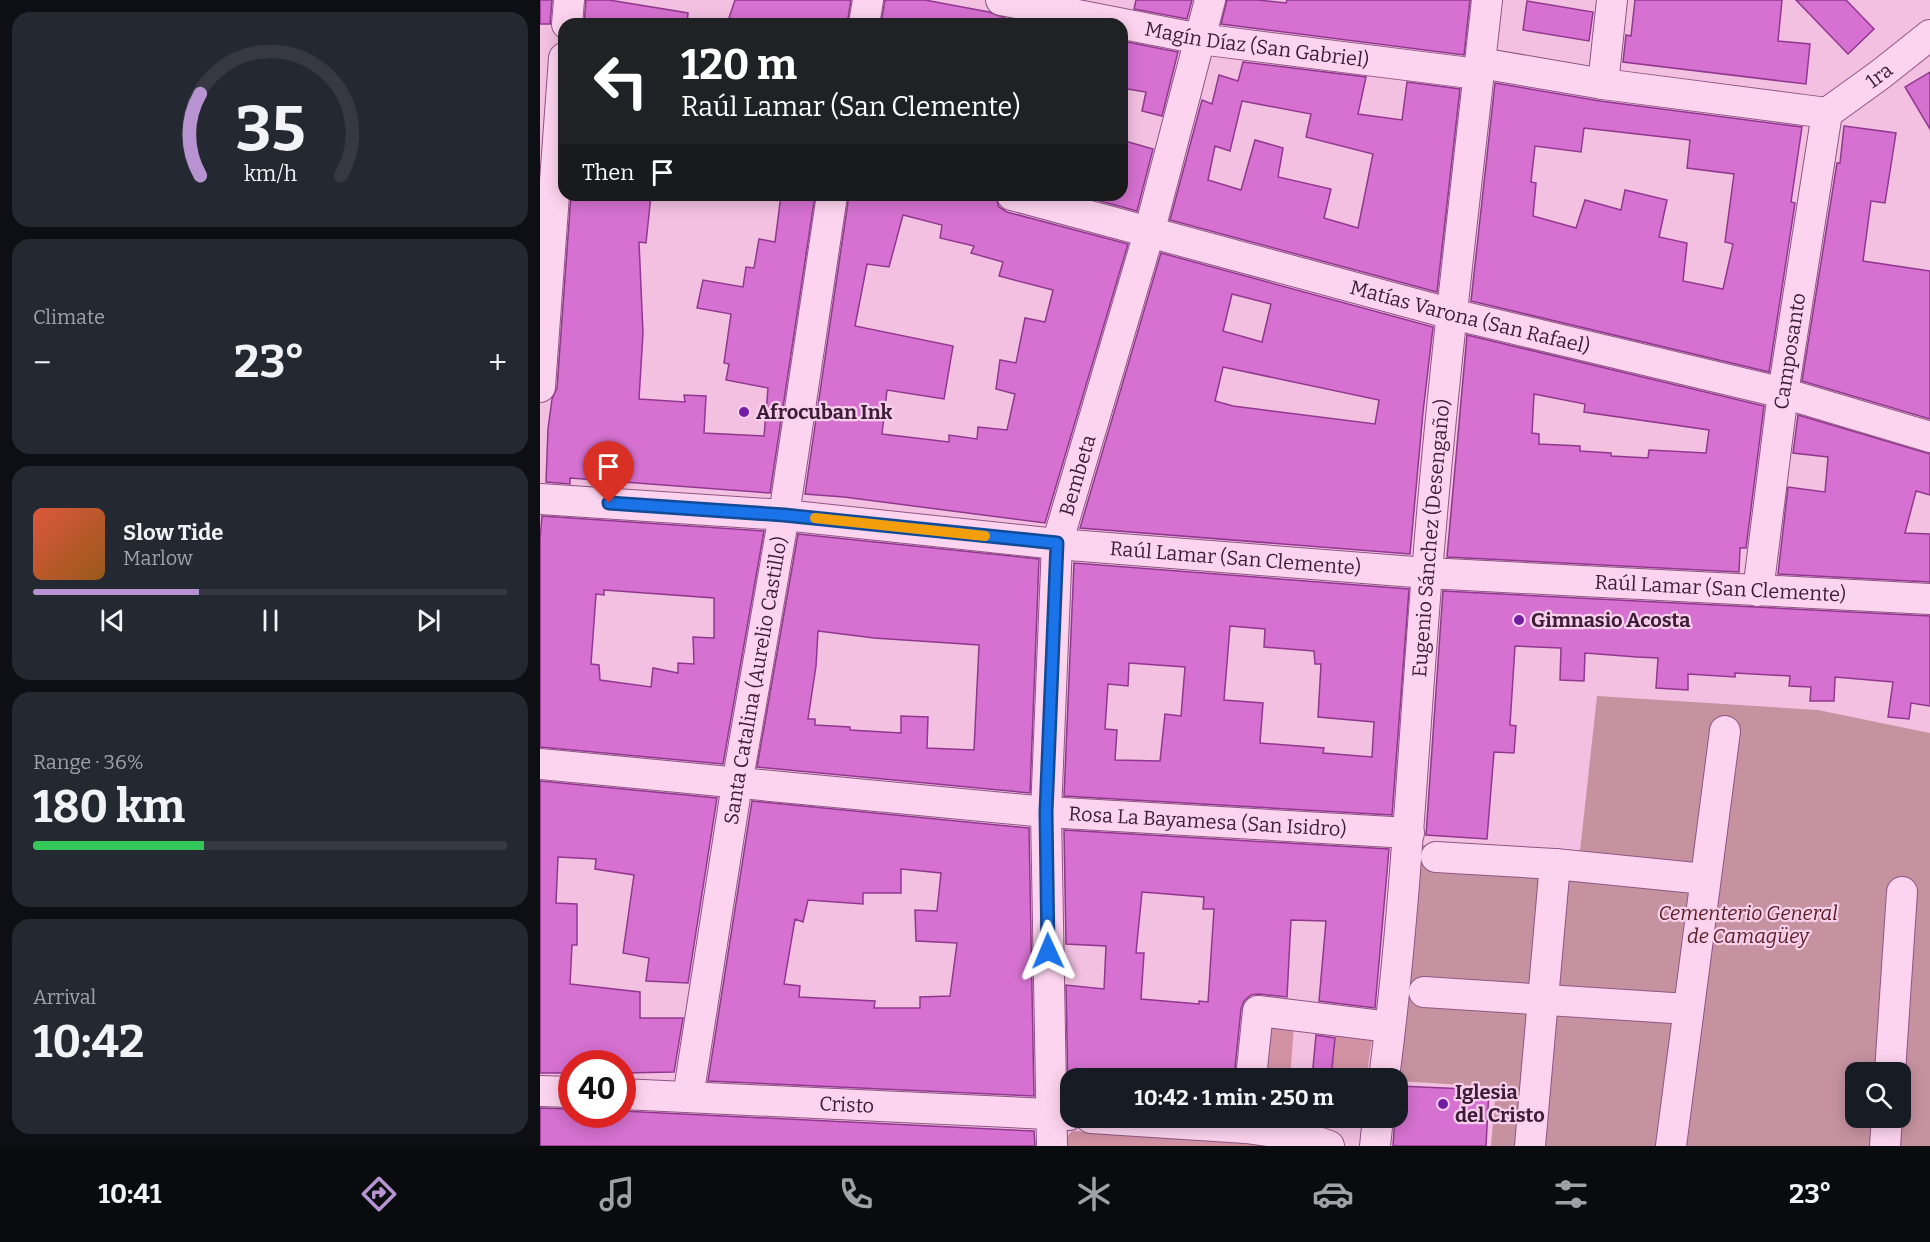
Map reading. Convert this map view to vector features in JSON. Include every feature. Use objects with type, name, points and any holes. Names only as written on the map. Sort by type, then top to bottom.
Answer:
[{"type":"street","points":[[567,18],[568,0]]},
{"type":"street","points":[[865,18],[868,0]]},
{"type":"street","name":"Magín Díaz (San Gabriel)","points":[[1001,0],[1093,18]]},
{"type":"street","name":"Bembeta","points":[[1060,1095],[1046,812],[1057,543],[1149,233],[1210,0]]},
{"type":"street","name":"Eugenio Sánchez (Desengaño)","points":[[1385,1068],[1409,833],[1426,573],[1486,0]]},
{"type":"street","points":[[1603,84],[1612,0]]},
{"type":"street","name":"Magín Díaz (San Gabriel)","points":[[1128,25],[1200,39],[1479,69],[1827,113]]},
{"type":"street","name":"1ra","points":[[1827,113],[1881,74],[1930,34]]},
{"type":"street","points":[[540,387],[558,69]]},
{"type":"street","name":"Camposanto","points":[[1758,591],[1783,393],[1827,113]]},
{"type":"street","name":"Santa Catalina (Aurelio Castillo)","points":[[688,1097],[737,783],[784,515],[831,201]]},
{"type":"street","name":"Matías Varona (San Rafael)","points":[[1034,201],[1452,314],[1783,393],[1930,437]]},
{"type":"street","name":"Raúl Lamar (San Clemente)","points":[[540,499],[784,515],[1057,543],[1426,573],[1930,599]]},
{"type":"street","points":[[1671,1146],[1725,731]]},
{"type":"street","name":"Rosa La Bayamesa (San Isidro)","points":[[540,764],[1046,812],[1409,833]]},
{"type":"street","points":[[1436,857],[1555,864],[1705,879]]},
{"type":"street","points":[[1530,1146],[1555,864]]},
{"type":"street","points":[[1891,1062],[1902,892]]},
{"type":"street","points":[[1424,992],[1689,1009]]},
{"type":"street","points":[[1252,1068],[1258,1011],[1390,1027]]},
{"type":"street","points":[[540,1091],[558,1092]]},
{"type":"street","name":"Cristo","points":[[636,1095],[1060,1115]]},
{"type":"street","name":"Bembeta","points":[[1052,1146],[1060,1118]]},
{"type":"street","points":[[1265,1128],[1329,1146]]},
{"type":"street","points":[[1375,1146],[1377,1128]]},
{"type":"street","points":[[1885,1146],[1886,1128]]},
{"type":"shaded area","points":[[1271,1024],[1294,1026],[1291,1068],[1267,1068]]},
{"type":"shaded area","points":[[1336,1031],[1373,1034],[1368,1068],[1332,1068]]},
{"type":"shaded area","points":[[1072,1131],[1273,1141],[1304,1146],[1064,1146],[1064,1140]]},
{"type":"green space","name":"Cementerio General de Camagüey","points":[[1597,696],[1818,710],[1930,733],[1930,1146],[1491,1146],[1496,1087],[1408,1082],[1408,1068],[1397,1068],[1422,845],[1580,851]]},
{"type":"building","points":[[540,0],[552,0],[550,24],[540,24]]},
{"type":"building","points":[[586,0],[609,0],[688,13],[688,18],[584,18]]},
{"type":"building","points":[[735,0],[851,0],[848,18],[729,18]]},
{"type":"building","points":[[885,0],[925,0],[989,12],[1005,18],[882,18]]},
{"type":"building","points":[[1136,0],[1192,0],[1187,19],[1134,9]]},
{"type":"building","points":[[1227,0],[1286,3],[1287,0],[1470,0],[1464,55],[1221,24]]},
{"type":"building","points":[[1635,0],[1782,0],[1778,41],[1810,44],[1806,84],[1623,62],[1626,35],[1631,36]]},
{"type":"building","points":[[1796,0],[1846,0],[1874,29],[1848,54]]},
{"type":"building","points":[[1527,1],[1593,12],[1589,41],[1523,30]]},
{"type":"building","points":[[1128,42],[1178,52],[1162,116],[1142,111],[1146,92],[1128,89]]},
{"type":"building","points":[[1243,62],[1366,77],[1358,114],[1402,120],[1407,82],[1460,89],[1437,292],[1170,220],[1202,100],[1212,104],[1219,75],[1238,81]],"holes":[[[1242,101],[1311,114],[1306,137],[1373,154],[1358,228],[1324,218],[1331,189],[1278,177],[1283,148],[1255,140],[1241,190],[1208,180],[1215,146],[1230,151]]]},
{"type":"building","points":[[1930,72],[1930,129],[1905,87]]},
{"type":"building","points":[[1495,83],[1600,101],[1802,127],[1791,202],[1795,203],[1769,372],[1471,301]],"holes":[[[1584,128],[1690,140],[1687,168],[1734,174],[1725,242],[1733,244],[1723,289],[1683,281],[1687,243],[1659,237],[1667,200],[1625,190],[1621,210],[1585,200],[1576,228],[1533,216],[1536,183],[1531,182],[1535,146],[1581,152]]]},
{"type":"building","points":[[1844,126],[1896,133],[1885,203],[1871,201],[1863,261],[1930,271],[1930,419],[1802,381],[1837,163],[1840,163]]},
{"type":"building","points":[[1128,142],[1153,149],[1137,211],[1100,201],[1128,201]]},
{"type":"building","points":[[571,201],[650,201],[646,243],[639,242],[643,333],[639,399],[685,402],[684,395],[706,396],[704,433],[764,436],[768,388],[726,380],[729,364],[724,363],[731,314],[697,308],[703,280],[743,287],[746,267],[754,268],[759,239],[775,242],[780,201],[814,201],[770,493],[570,478],[570,484],[546,482],[548,429],[552,399],[557,388]]},
{"type":"building","points":[[848,201],[997,201],[999,207],[1007,212],[1128,244],[1045,523],[805,494]],"holes":[[[903,215],[942,225],[940,238],[974,246],[971,253],[1003,262],[999,276],[1053,290],[1045,322],[1025,318],[1016,363],[1000,360],[996,389],[1015,394],[1007,430],[978,427],[977,439],[949,435],[949,442],[882,434],[887,390],[944,399],[953,346],[855,326],[867,264],[889,267]]]},
{"type":"building","points":[[1161,253],[1433,327],[1410,554],[1080,528]],"holes":[[[1232,294],[1271,304],[1262,342],[1223,331]],[[1223,367],[1379,400],[1375,424],[1233,406],[1215,401]]]},
{"type":"building","points":[[1467,335],[1764,406],[1746,548],[1740,548],[1739,572],[1447,557]],"holes":[[[1534,394],[1585,404],[1584,412],[1709,430],[1706,453],[1649,450],[1648,458],[1580,451],[1580,446],[1539,444],[1539,434],[1532,433]]]},
{"type":"building","points":[[1798,415],[1930,454],[1930,495],[1916,491],[1905,533],[1930,534],[1930,582],[1778,574],[1788,487],[1825,492],[1828,457],[1793,453]]},
{"type":"building","points":[[542,516],[764,531],[723,764],[540,747]],"holes":[[[604,590],[714,598],[714,638],[693,637],[694,664],[678,663],[678,673],[653,668],[651,687],[600,680],[599,665],[591,664],[596,594],[604,595]]]},
{"type":"building","points":[[798,534],[1039,559],[1030,793],[757,767]],"holes":[[[818,631],[874,638],[979,645],[974,750],[927,748],[928,717],[901,716],[901,733],[815,725],[815,719],[808,719],[816,666]]]},
{"type":"building","points":[[1074,563],[1409,589],[1392,815],[1064,796]],"holes":[[[1230,626],[1265,629],[1264,647],[1314,651],[1315,664],[1321,664],[1318,717],[1374,722],[1372,757],[1323,753],[1324,748],[1260,743],[1263,703],[1224,700]],[[1129,663],[1185,667],[1181,716],[1165,714],[1160,761],[1115,760],[1117,730],[1105,729],[1108,684],[1128,686]]]},
{"type":"building","points":[[1443,591],[1930,616],[1930,706],[1911,703],[1909,719],[1888,717],[1893,682],[1835,677],[1834,701],[1810,701],[1811,687],[1789,686],[1790,676],[1735,673],[1735,677],[1688,674],[1688,690],[1656,688],[1658,658],[1585,653],[1584,681],[1560,680],[1561,648],[1515,646],[1510,725],[1516,726],[1514,753],[1494,752],[1487,839],[1426,835]]},
{"type":"building","points":[[540,781],[717,798],[688,983],[646,981],[649,958],[623,953],[634,875],[595,869],[596,859],[558,857],[556,903],[577,904],[577,945],[572,945],[570,984],[640,992],[640,1018],[683,1018],[674,1072],[636,1073],[636,1050],[558,1050],[558,1073],[540,1073]]},
{"type":"building","points":[[752,801],[1029,828],[1034,1096],[708,1081]],"holes":[[[901,869],[941,873],[937,911],[915,910],[916,941],[957,943],[950,996],[920,997],[920,1008],[874,1008],[875,1001],[799,997],[800,986],[784,984],[795,919],[803,922],[808,900],[863,904],[863,893],[901,893]]]},
{"type":"building","points":[[1064,830],[1389,849],[1375,1008],[1319,1001],[1326,921],[1291,920],[1287,997],[1259,994],[1251,995],[1244,1001],[1241,1009],[1235,1068],[1068,1068],[1066,985],[1104,989],[1106,946],[1066,944]],"holes":[[[1142,892],[1204,897],[1203,909],[1214,909],[1208,1002],[1199,1001],[1199,1004],[1141,999],[1144,953],[1136,953]]]},
{"type":"building","points":[[1316,1035],[1335,1038],[1332,1068],[1313,1068]]},
{"type":"building","name":"Iglesia del Cristo","points":[[1408,1086],[1489,1090],[1486,1146],[1393,1146],[1394,1128],[1408,1128]]},
{"type":"building","points":[[540,1108],[558,1109],[558,1128],[636,1128],[636,1112],[1034,1131],[1035,1146],[540,1146]]},
{"type":"slow traffic","points":[[815,518],[985,536]]},
{"type":"place","name":"Afrocuban Ink","points":[[744,412]]},
{"type":"place","name":"Gimnasio Acosta","points":[[1519,620]]},
{"type":"place","name":"Iglesia del Cristo","points":[[1443,1104]]},
{"type":"route","points":[[609,503],[784,515],[1057,543],[1046,812],[1048,951]]}]
